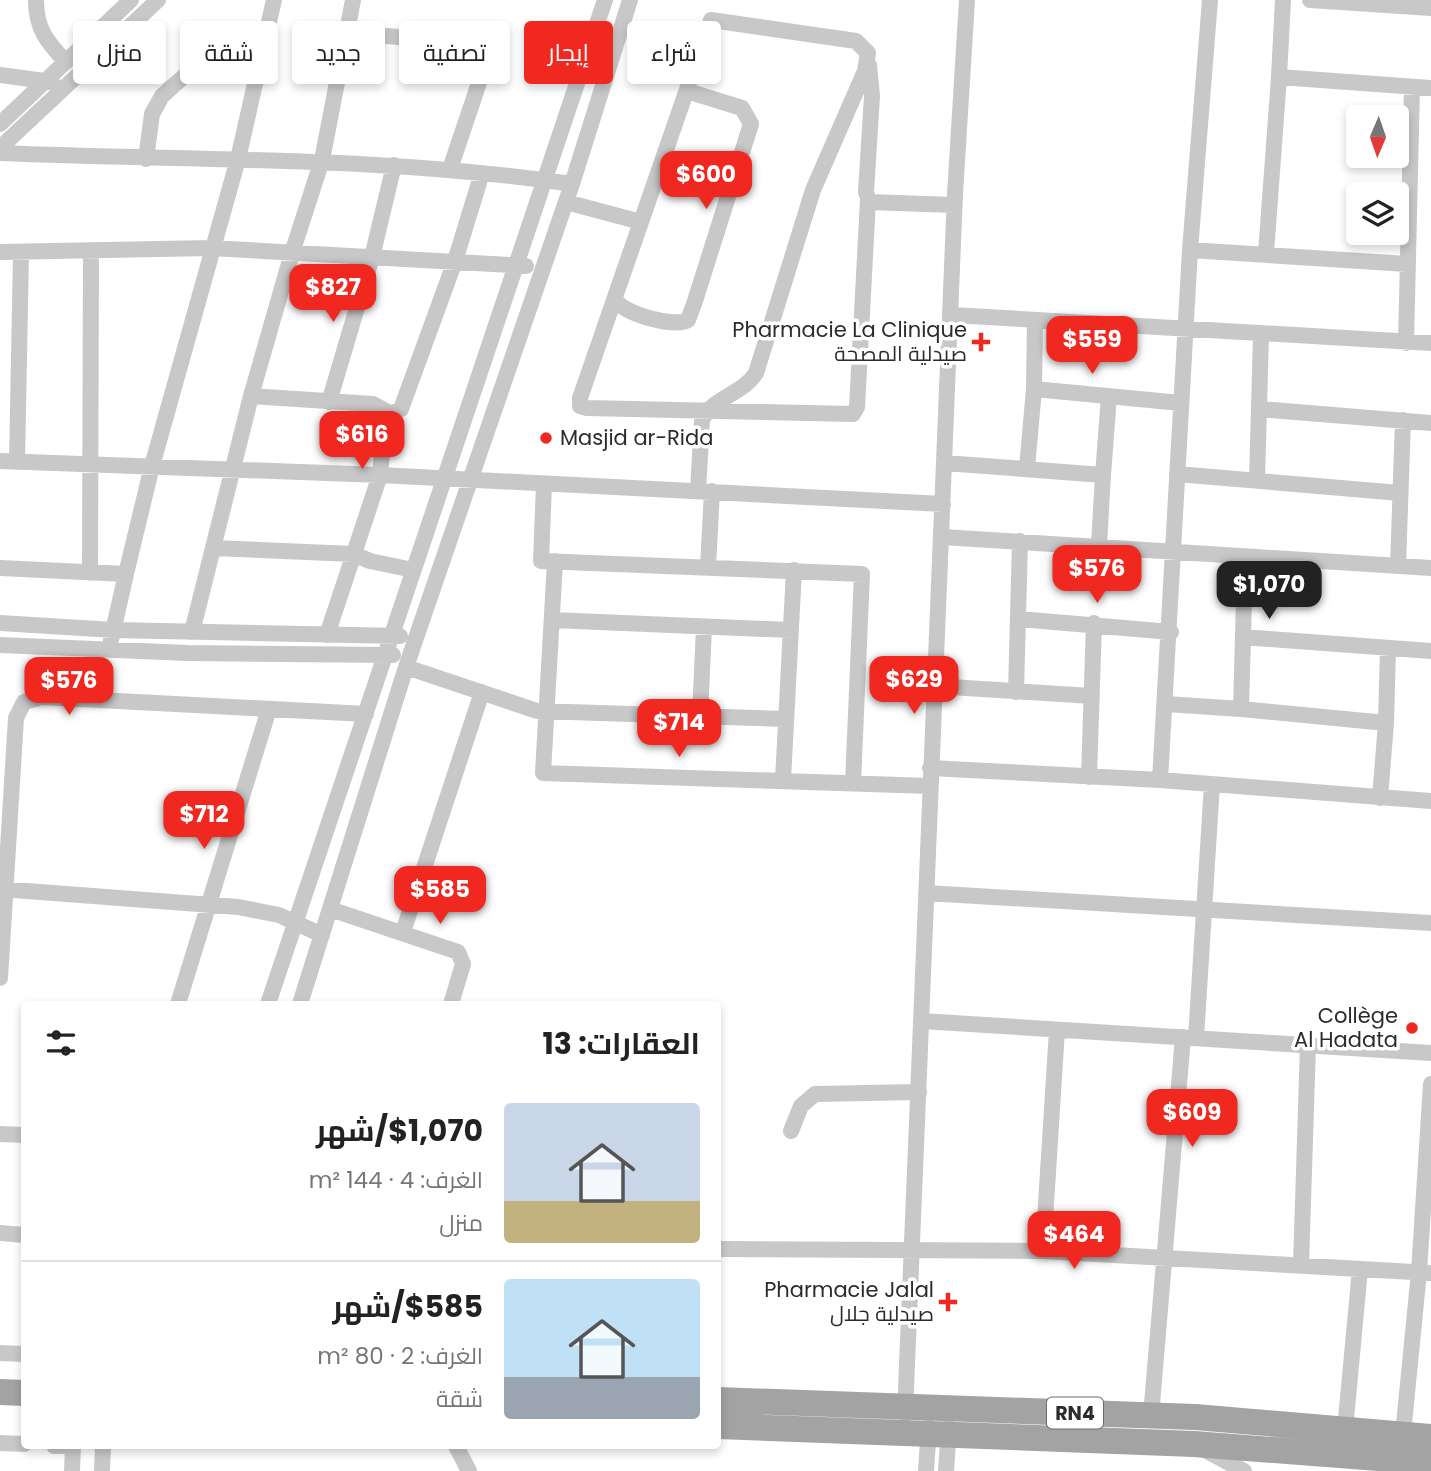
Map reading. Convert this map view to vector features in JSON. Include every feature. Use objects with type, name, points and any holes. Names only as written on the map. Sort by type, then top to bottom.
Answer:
[{"type":"main road","points":[[0,1392],[21,1393]]},
{"type":"main road","name":"RN4","points":[[721,1400],[906,1406],[933,1423],[1431,1462]]},
{"type":"main road","name":"RN4","points":[[721,1426],[1151,1416],[1431,1437]]},
{"type":"street","points":[[36,0],[36,21],[42,37],[66,62]]},
{"type":"street","points":[[0,124],[131,0]]},
{"type":"street","points":[[269,21],[274,0]]},
{"type":"street","points":[[349,21],[352,0]]},
{"type":"street","points":[[269,1001],[298,922],[443,478],[518,265],[544,180],[606,0]]},
{"type":"street","points":[[301,1001],[408,661],[566,202],[630,0]]},
{"type":"street","points":[[906,1406],[929,786],[952,315],[954,205],[967,0]]},
{"type":"street","points":[[1160,780],[1171,632],[1190,250],[1210,0]]},
{"type":"street","points":[[1266,253],[1283,0]]},
{"type":"street","points":[[1310,0],[1431,8]]},
{"type":"street","points":[[0,150],[148,3]]},
{"type":"street","points":[[711,20],[856,41],[865,47],[868,60],[872,75],[872,96],[868,200],[857,407],[852,414],[706,412],[587,408],[580,405],[711,20]]},
{"type":"street","points":[[385,36],[462,42],[481,50],[484,68],[450,169]]},
{"type":"street","points":[[708,567],[702,420],[706,412],[722,399],[737,393],[756,373],[813,190],[868,60]]},
{"type":"street","points":[[0,75],[49,79],[62,90]]},
{"type":"street","points":[[1279,77],[1431,88]]},
{"type":"street","points":[[146,159],[152,114],[162,96],[180,80]]},
{"type":"street","points":[[109,651],[152,466],[238,159],[255,84]]},
{"type":"street","points":[[192,632],[251,396],[292,253],[323,160],[338,84]]},
{"type":"street","points":[[1406,343],[1412,87]]},
{"type":"street","points":[[616,300],[629,311],[675,324],[688,320],[695,301],[751,124],[742,108],[687,91]]},
{"type":"street","points":[[0,150],[146,159],[323,160],[450,169],[572,184]]},
{"type":"street","points":[[329,402],[372,257],[394,165]]},
{"type":"street","points":[[387,415],[401,409],[455,261],[482,173]]},
{"type":"street","points":[[868,200],[873,204],[954,205]]},
{"type":"street","points":[[566,202],[641,222]]},
{"type":"street","points":[[0,252],[212,248],[518,265],[542,270]]},
{"type":"street","points":[[1190,250],[1407,264]]},
{"type":"street","points":[[90,573],[91,252]]},
{"type":"street","points":[[20,253],[8,462],[380,475],[943,504]]},
{"type":"street","points":[[952,315],[1431,343]]},
{"type":"street","points":[[1027,468],[1034,389],[1035,320]]},
{"type":"street","points":[[1257,480],[1261,334]]},
{"type":"street","points":[[1034,389],[1181,403]]},
{"type":"street","points":[[251,396],[378,404],[387,415],[380,475],[327,635]]},
{"type":"street","points":[[1098,545],[1109,396]]},
{"type":"street","points":[[1259,409],[1431,423]]},
{"type":"street","points":[[1398,566],[1403,421]]},
{"type":"street","points":[[945,463],[1103,475]]},
{"type":"street","points":[[1177,474],[1400,493]]},
{"type":"street","points":[[544,484],[541,561],[862,574],[853,783]]},
{"type":"street","points":[[942,537],[1431,568]]},
{"type":"street","points":[[1016,692],[1020,541]]},
{"type":"street","points":[[213,548],[353,554],[370,561],[413,570]]},
{"type":"street","points":[[1241,709],[1245,556]]},
{"type":"street","points":[[555,561],[543,773],[929,786]]},
{"type":"street","points":[[0,568],[126,574]]},
{"type":"street","points":[[783,780],[794,570]]},
{"type":"street","points":[[1019,619],[1094,623],[1171,632]]},
{"type":"street","points":[[552,620],[790,631]]},
{"type":"street","points":[[0,623],[114,630],[416,637]]},
{"type":"street","points":[[1089,777],[1094,623]]},
{"type":"street","points":[[700,716],[704,627]]},
{"type":"street","points":[[1243,637],[1431,651]]},
{"type":"street","points":[[0,645],[109,651],[386,654],[482,692],[547,712],[785,719]]},
{"type":"street","points":[[1380,798],[1388,649]]},
{"type":"street","points":[[934,686],[1092,696]]},
{"type":"street","points":[[403,932],[482,692]]},
{"type":"street","points":[[0,978],[3,890],[16,718],[24,702],[42,697],[366,714]]},
{"type":"street","points":[[1166,705],[1241,709],[1386,723]]},
{"type":"street","points":[[179,1001],[206,905],[269,709]]},
{"type":"street","points":[[930,768],[1160,780],[1431,801]]},
{"type":"street","points":[[1151,1416],[1163,1257],[1190,1038],[1212,784]]},
{"type":"street","points":[[3,890],[259,910],[298,922],[322,934]]},
{"type":"street","points":[[926,893],[1431,923]]},
{"type":"street","points":[[330,909],[403,932],[461,955],[463,964],[452,1001]]},
{"type":"street","points":[[922,1021],[1431,1053]]},
{"type":"street","points":[[1043,1251],[1057,1030]]},
{"type":"street","points":[[1301,1265],[1308,1045]]},
{"type":"street","points":[[1403,1434],[1425,1273],[1431,1084]]},
{"type":"street","points":[[791,1131],[801,1106],[815,1094],[919,1092]]},
{"type":"street","points":[[0,1134],[21,1135]]},
{"type":"street","points":[[0,1233],[21,1235]]},
{"type":"street","points":[[721,1249],[1043,1251],[1425,1273]]},
{"type":"street","points":[[1345,1430],[1360,1269]]},
{"type":"street","points":[[0,1353],[21,1354]]},
{"type":"street","points":[[926,1471],[933,1423]]},
{"type":"street","points":[[933,1423],[946,1471]]},
{"type":"street","points":[[0,1443],[21,1444]]},
{"type":"street","points":[[1194,1444],[1244,1471]]},
{"type":"street","points":[[72,1471],[73,1449]]},
{"type":"street","points":[[102,1471],[103,1449]]},
{"type":"street","points":[[458,1449],[469,1471]]},
{"type":"place","name":"Pharmacie La Clinique صيدلية المصحة","points":[[981,342]]},
{"type":"place","name":"Masjid ar-Rida","points":[[546,438]]},
{"type":"place","name":"Collège Al Hadata","points":[[1412,1028]]},
{"type":"place","name":"Pharmacie Jalal صيدلية جلال","points":[[948,1302]]}]
